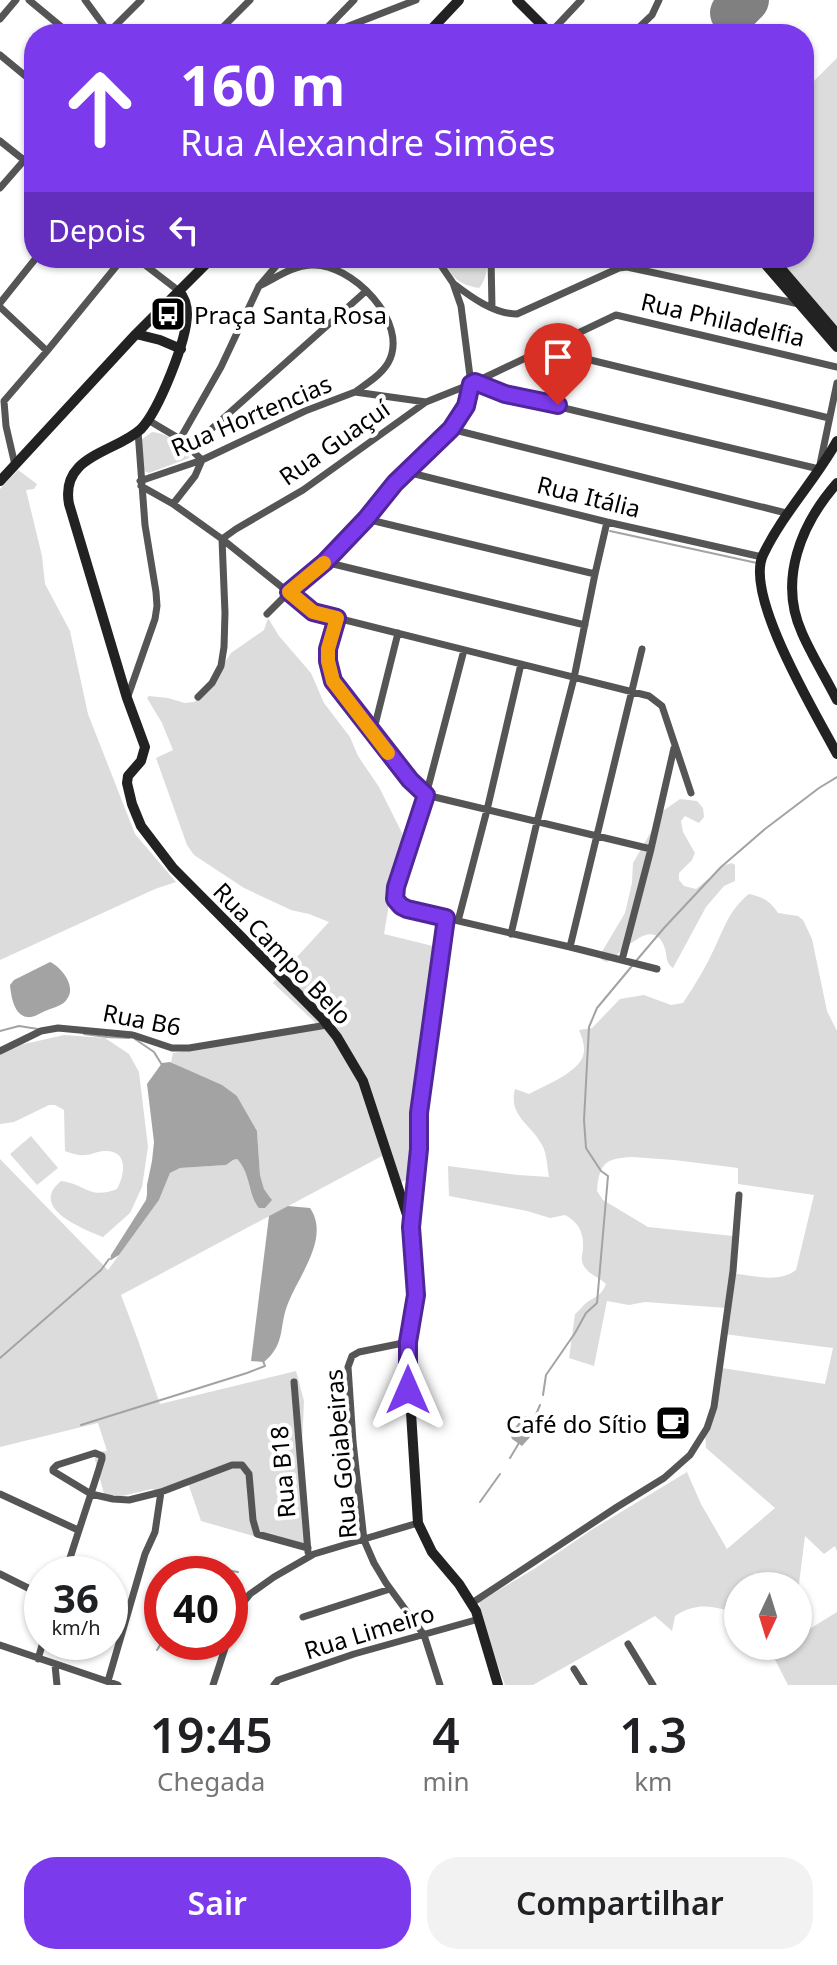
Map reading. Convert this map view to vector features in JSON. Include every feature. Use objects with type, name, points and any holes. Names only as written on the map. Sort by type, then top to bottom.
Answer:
[{"type":"street","points":[[0,19],[16,0]]},
{"type":"street","points":[[29,0],[58,24]]},
{"type":"street","points":[[85,0],[103,24]]},
{"type":"street","points":[[118,24],[141,0]]},
{"type":"street","points":[[226,24],[250,0]]},
{"type":"street","points":[[331,24],[354,0]]},
{"type":"street","points":[[354,24],[416,0]]},
{"type":"street","points":[[436,24],[459,0]]},
{"type":"street","points":[[517,0],[541,24]]},
{"type":"street","points":[[558,24],[581,0]]},
{"type":"street","points":[[643,24],[652,15],[659,0]]},
{"type":"street","points":[[0,55],[24,75]]},
{"type":"street","points":[[0,141],[24,159]]},
{"type":"street","points":[[0,188],[24,161]]},
{"type":"street","points":[[28,268],[0,305],[47,351]]},
{"type":"street","points":[[15,465],[2,399],[47,351],[115,268]]},
{"type":"street","points":[[149,268],[179,291]]},
{"type":"street","points":[[0,481],[136,334],[202,268]]},
{"type":"street","points":[[180,439],[221,367],[259,286],[274,268]]},
{"type":"street","points":[[259,286],[296,268]]},
{"type":"street","points":[[332,268],[339,269],[366,291],[387,317],[393,333],[393,349],[388,363],[355,392]]},
{"type":"street","points":[[267,614],[325,562],[395,483],[451,429],[466,406],[473,383],[461,306],[453,283],[443,268]]},
{"type":"street","points":[[491,268],[492,307]]},
{"type":"street","points":[[453,283],[492,307],[510,314],[524,313],[624,268]]},
{"type":"street","points":[[632,268],[801,304]]},
{"type":"street","points":[[769,268],[837,347]]},
{"type":"street","points":[[781,268],[837,334]]},
{"type":"street","points":[[461,306],[470,296],[491,290]]},
{"type":"street","name":"Rua Campo Belo","points":[[179,291],[184,298],[187,315],[181,349],[148,420],[138,431],[89,458],[68,486],[127,698],[145,747],[141,761],[128,776],[127,783],[141,826],[173,868],[327,1025],[363,1081],[411,1227],[416,1295],[408,1342],[418,1523],[432,1552],[472,1603],[498,1685]]},
{"type":"street","points":[[190,448],[366,291]]},
{"type":"street","name":"Rua Philadelfia","points":[[473,383],[616,315],[837,367]]},
{"type":"street","points":[[136,334],[181,349]]},
{"type":"street","points":[[545,349],[829,418]]},
{"type":"street","points":[[473,383],[505,394],[819,469]]},
{"type":"street","name":"Rua Guaçuí","points":[[222,539],[303,490],[426,402],[473,383]]},
{"type":"street","points":[[819,469],[837,383]]},
{"type":"street","name":"Rua Hortencias","points":[[141,484],[355,392],[426,402]]},
{"type":"street","points":[[148,420],[180,439],[202,460],[195,476],[173,504]]},
{"type":"street","points":[[451,429],[786,513]]},
{"type":"street","points":[[127,698],[157,606],[145,525],[138,431]]},
{"type":"street","points":[[836,443],[786,513],[761,562],[765,606],[789,663],[837,754]]},
{"type":"street","name":"Rua Itália","points":[[407,472],[761,562]]},
{"type":"street","points":[[837,483],[817,508],[801,542],[794,561],[791,595],[801,632],[837,700]]},
{"type":"street","points":[[141,484],[222,539],[313,612],[649,696],[662,706],[691,793]]},
{"type":"street","points":[[366,519],[595,574]]},
{"type":"street","points":[[511,934],[574,678],[607,522]]},
{"type":"street","points":[[198,697],[212,683],[221,666],[224,647],[222,539]]},
{"type":"street","points":[[325,562],[585,625]]},
{"type":"street","points":[[337,618],[328,649],[333,681],[410,780],[426,795],[651,849]]},
{"type":"street","points":[[373,733],[398,633]]},
{"type":"street","points":[[570,947],[642,649]]},
{"type":"street","points":[[464,650],[395,899],[407,909],[657,969]]},
{"type":"street","points":[[458,921],[521,664]]},
{"type":"street","points":[[626,961],[675,745]]},
{"type":"street","points":[[411,1227],[419,1149],[419,1113],[446,918]]},
{"type":"street","name":"Rua B6","points":[[0,1051],[41,1031],[58,1028],[133,1035],[172,1048],[189,1048],[327,1025]]},
{"type":"street","points":[[472,1603],[664,1478],[690,1455],[707,1428],[714,1407],[733,1271],[739,1195]]},
{"type":"street","name":"Rua Goiabeiras","points":[[408,1342],[352,1356],[348,1367],[353,1442],[364,1540],[390,1589],[424,1635],[440,1685]]},
{"type":"street","name":"Rua B18","points":[[294,1382],[307,1558]]},
{"type":"street","points":[[70,1556],[91,1494],[102,1456],[95,1453],[53,1469],[56,1474],[91,1494],[129,1500],[161,1492],[232,1465],[242,1465],[249,1474],[257,1534],[308,1548]]},
{"type":"street","points":[[108,1681],[145,1554],[155,1532],[161,1492]]},
{"type":"street","points":[[0,1494],[78,1530]]},
{"type":"street","points":[[248,1597],[314,1554],[418,1523]]},
{"type":"street","points":[[0,1574],[24,1586]]},
{"type":"street","points":[[303,1617],[390,1589]]},
{"type":"street","name":"Rua Limeiro","points":[[274,1685],[278,1680],[354,1654],[479,1619]]},
{"type":"street","points":[[628,1644],[653,1685]]},
{"type":"street","points":[[0,1645],[24,1654]]},
{"type":"street","points":[[41,1660],[118,1685]]},
{"type":"street","points":[[213,1685],[221,1660]]},
{"type":"street","points":[[55,1665],[57,1685]]},
{"type":"street","points":[[574,1669],[584,1685]]},
{"type":"shaded area","points":[[837,58],[837,326],[783,268],[814,268],[814,81]]},
{"type":"shaded area","points":[[448,268],[487,268],[479,288],[460,282]]},
{"type":"shaded area","points":[[152,432],[178,442],[190,453],[189,458],[149,473],[144,471],[141,440]]},
{"type":"shaded area","points":[[18,470],[37,484],[34,489],[26,490],[42,556],[45,584],[70,631],[88,714],[135,834],[176,882],[0,960],[0,489]]},
{"type":"shaded area","points":[[268,618],[279,636],[311,673],[324,703],[350,737],[402,833],[404,852],[384,934],[441,948],[414,1170],[411,1177],[402,1182],[391,1179],[382,1156],[121,1295],[160,1404],[296,1371],[304,1401],[305,1551],[201,1521],[187,1480],[157,1491],[152,1489],[122,1496],[104,1494],[94,1456],[96,1452],[107,1451],[98,1423],[0,1447],[0,1159],[108,1270],[159,1200],[170,1173],[180,1168],[225,1165],[237,1159],[247,1175],[256,1205],[271,1198],[264,1189],[260,1175],[257,1131],[237,1096],[171,1062],[173,1053],[319,1026],[273,983],[329,922],[291,910],[244,888],[194,855],[187,845],[156,758],[173,750],[147,698],[194,702],[203,696],[231,653],[264,630]]},
{"type":"shaded area","points":[[680,799],[697,801],[703,808],[704,817],[699,823],[685,816],[681,821],[683,832],[695,853],[679,873],[679,880],[684,886],[696,889],[725,865],[732,863],[735,865],[735,881],[724,886],[706,907],[673,968],[667,960],[664,946],[652,934],[636,940],[607,962],[602,960],[600,955],[625,913],[633,863],[663,811]]},
{"type":"shaded area","points":[[749,894],[769,903],[778,913],[798,916],[803,920],[812,939],[827,1011],[837,1031],[837,1551],[835,1546],[824,1554],[805,1536],[800,1572],[724,1572],[724,1610],[691,1608],[675,1616],[672,1631],[655,1616],[533,1685],[505,1685],[489,1642],[479,1602],[687,1472],[727,1549],[775,1508],[706,1448],[705,1432],[722,1368],[825,1384],[833,1348],[724,1334],[726,1308],[645,1302],[629,1305],[607,1301],[594,1366],[569,1358],[575,1314],[599,1295],[606,1284],[584,1265],[582,1237],[577,1224],[565,1215],[550,1218],[449,1196],[448,1166],[549,1177],[544,1148],[515,1106],[515,1089],[529,1094],[574,1068],[584,1053],[579,1030],[592,1028],[620,999],[644,995],[671,1005],[683,1003],[737,906]],"holes":[[[615,1159],[674,1160],[738,1168],[738,1184],[814,1195],[796,1270],[789,1274],[773,1278],[730,1273],[733,1236],[648,1227],[603,1200],[597,1191],[602,1169]]]},
{"type":"shaded area","points":[[50,962],[63,972],[70,994],[60,1005],[36,1016],[23,1016],[14,1004],[10,985]]},
{"type":"shaded area","points":[[64,1035],[105,1038],[129,1054],[139,1072],[148,1147],[142,1187],[130,1213],[103,1237],[62,1216],[51,1200],[53,1191],[61,1181],[100,1193],[117,1189],[123,1170],[118,1154],[104,1151],[80,1155],[65,1151],[64,1110],[55,1105],[14,1122],[0,1124],[0,1054],[20,1045]]},
{"type":"shaded area","points":[[170,1062],[222,1085],[237,1096],[257,1131],[260,1175],[264,1189],[272,1200],[265,1208],[259,1208],[237,1159],[226,1165],[180,1168],[170,1173],[159,1200],[119,1255],[110,1260],[146,1200],[154,1142],[147,1084],[162,1063]]},
{"type":"shaded area","points":[[31,1136],[58,1168],[37,1185],[10,1154]]},
{"type":"shaded area","points":[[288,1206],[310,1208],[317,1231],[315,1243],[286,1310],[276,1348],[264,1362],[251,1361],[269,1216]]},
{"type":"shaded area","points":[[524,1416],[543,1419],[543,1423],[522,1446],[510,1434]]},
{"type":"shaded area","points":[[837,1612],[837,1685],[788,1685],[775,1660],[812,1660],[812,1627]]},
{"type":"waterway","points":[[610,531],[757,563]]},
{"type":"waterway","points":[[636,961],[721,867],[765,829],[837,777]]},
{"type":"waterway","points":[[543,1395],[546,1375],[586,1313],[597,1303],[608,1176],[601,1171],[586,1148],[584,1120],[589,1027],[597,1008],[632,966]]},
{"type":"waterway","points":[[0,1031],[19,1026],[38,1029]]},
{"type":"waterway","points":[[84,1034],[129,1038]]},
{"type":"waterway","points":[[135,1039],[154,1052],[162,1065]]},
{"type":"waterway","points":[[0,1358],[101,1270],[109,1259]]},
{"type":"waterway","points":[[81,1425],[247,1373],[265,1366],[263,1361]]},
{"type":"waterway","points":[[535,1417],[540,1405]]},
{"type":"waterway","points":[[510,1458],[519,1443]]},
{"type":"waterway","points":[[480,1502],[500,1474]]},
{"type":"runway","points":[[733,13],[746,0]]},
{"type":"slow traffic","points":[[324,563],[289,592],[313,612],[337,618],[328,649],[333,681],[388,753]]},
{"type":"place","name":"Praça Santa Rosa","points":[[168,314]]},
{"type":"place","name":"Café do Sítio","points":[[673,1423]]},
{"type":"route","points":[[408,1390],[408,1342],[416,1295],[411,1227],[419,1149],[419,1113],[446,918],[407,909],[395,899],[396,887],[426,795],[410,780],[333,681],[328,649],[337,618],[313,612],[289,592],[325,562],[395,483],[451,429],[466,406],[471,384],[475,382],[505,394],[558,405]]}]
